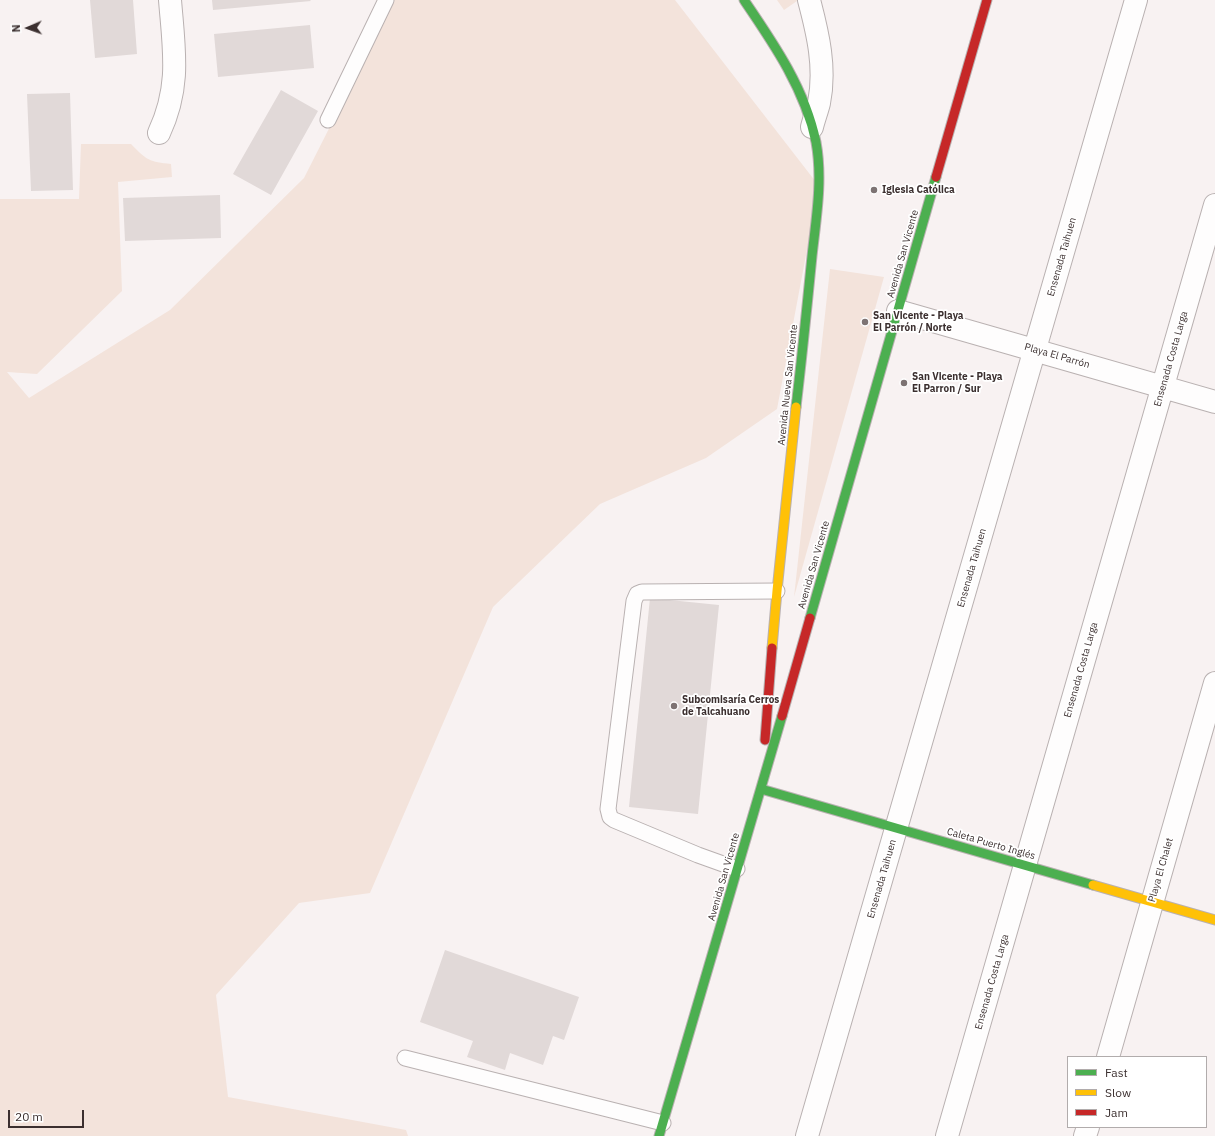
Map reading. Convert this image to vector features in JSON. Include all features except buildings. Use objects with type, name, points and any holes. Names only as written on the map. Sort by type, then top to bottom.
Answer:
[{"type":"street","points":[[158,133],[166,118],[171,102],[174,81],[175,60],[170,0]]},
{"type":"street","name":"Avenida Nueva San Vicente","points":[[744,0],[773,42],[789,69],[802,97],[817,146],[819,167],[819,186],[777,591],[761,789]]},
{"type":"street","points":[[809,0],[819,40],[822,79],[819,102],[812,127]]},
{"type":"street","name":"Avenida San Vicente","points":[[661,1130],[761,789],[987,0]]},
{"type":"street","name":"Ensenada Taihuen","points":[[807,1136],[1136,0]]},
{"type":"street","name":"Ensenada Costa Larga","points":[[947,1136],[1215,205]]},
{"type":"street","name":"Playa El Parrón","points":[[898,311],[1215,402]]},
{"type":"street","name":"Playa El Chalet","points":[[1108,1056],[1215,683]]},
{"type":"street","name":"Caleta Puerto Inglés","points":[[761,789],[1215,920]]},
{"type":"lane","points":[[328,120],[386,0]]},
{"type":"lane","points":[[737,869],[698,855],[628,826],[614,820],[610,816],[608,809],[634,601],[637,594],[642,592],[777,591]]},
{"type":"lane","points":[[405,1058],[661,1130]]},
{"type":"shaded area","points":[[394,0],[675,0],[819,186],[777,409],[706,458],[600,504],[493,607],[370,893],[299,903],[216,995],[228,1097],[406,1130],[408,1136],[0,1136],[0,199],[79,199],[81,144],[131,144],[141,154],[153,161],[171,164],[172,177],[118,182],[122,291],[37,374],[7,372],[29,398],[170,310],[304,178]]},
{"type":"shaded area","points":[[777,0],[797,0],[797,1],[784,10]]},
{"type":"shaded area","points":[[830,269],[884,277],[794,597]]},
{"type":"traffic: fast","points":[[744,0],[777,50],[796,85],[811,122],[818,156],[819,185],[817,214],[796,407]]},
{"type":"traffic: fast","points":[[810,618],[936,177]]},
{"type":"traffic: fast","points":[[659,1136],[782,716]]},
{"type":"traffic: fast","points":[[761,789],[1093,885]]},
{"type":"traffic: slow","points":[[772,648],[796,407]]},
{"type":"traffic: slow","points":[[1093,885],[1215,920]]},
{"type":"traffic: jam","points":[[936,177],[987,0]]},
{"type":"traffic: jam","points":[[782,716],[810,618]]},
{"type":"traffic: jam","points":[[765,740],[772,648]]},
{"type":"place","name":"Iglesia Católica","points":[[874,190]]},
{"type":"place","name":"San Vicente - Playa El Parrón / Norte","points":[[865,322]]},
{"type":"place","name":"San Vicente - Playa El Parron / Sur","points":[[904,383]]},
{"type":"place","name":"Subcomisaría Cerros de Talcahuano","points":[[674,706]]}]
